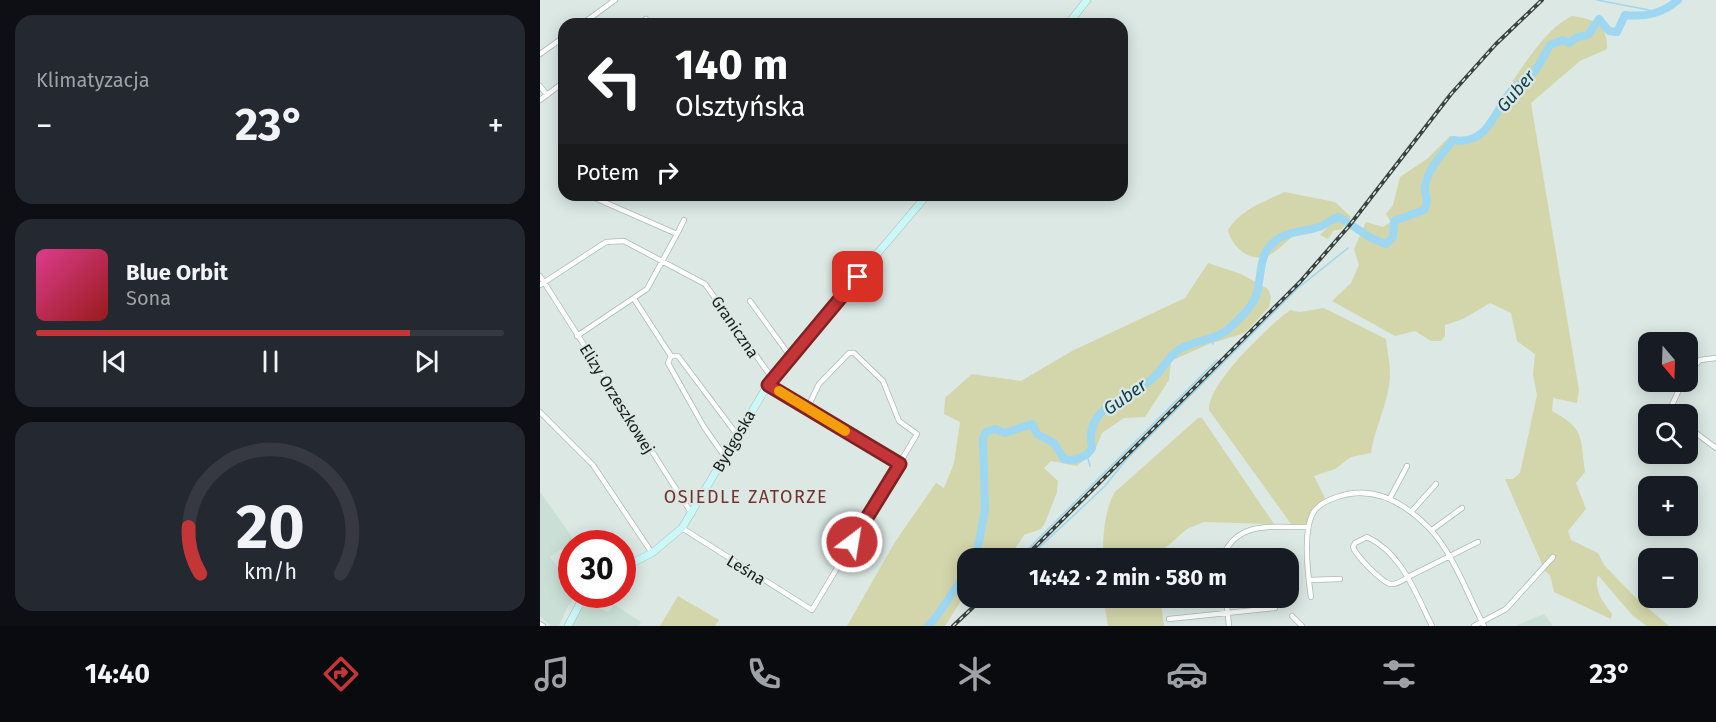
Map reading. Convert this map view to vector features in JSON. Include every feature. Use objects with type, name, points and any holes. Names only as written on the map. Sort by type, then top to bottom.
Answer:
[{"type":"main road","points":[[1073,18],[1087,0]]},
{"type":"main road","name":"Bydgoska","points":[[636,561],[652,554],[682,528],[770,381],[922,201]]},
{"type":"main road","points":[[568,626],[578,608]]},
{"type":"street","points":[[590,18],[615,0]]},
{"type":"street","points":[[540,54],[558,41]]},
{"type":"street","points":[[540,86],[547,95]]},
{"type":"street","points":[[540,100],[558,87]]},
{"type":"street","points":[[602,201],[677,234]]},
{"type":"street","points":[[577,336],[647,289],[684,220]]},
{"type":"street","name":"Graniczna","points":[[542,284],[606,242],[624,241],[705,284],[770,381]]},
{"type":"street","name":"Elizy Orzeszkowej","points":[[540,276],[542,284],[692,514]]},
{"type":"street","points":[[634,299],[671,356]]},
{"type":"street","points":[[750,301],[790,356]]},
{"type":"street","points":[[770,381],[807,409],[900,464],[917,434],[898,421],[884,381],[854,353],[849,353],[819,384],[807,409]]},
{"type":"street","points":[[671,356],[678,356],[738,436]]},
{"type":"street","points":[[671,356],[668,363],[704,427],[725,457]]},
{"type":"street","points":[[1698,362],[1716,358]]},
{"type":"street","points":[[540,411],[593,465],[652,554]]},
{"type":"street","points":[[1698,434],[1716,448]]},
{"type":"street","name":"Leśna","points":[[682,528],[812,610],[900,464]]},
{"type":"street","points":[[1390,498],[1407,466]]},
{"type":"street","points":[[1411,512],[1436,484]]},
{"type":"street","points":[[1311,597],[1308,527],[1312,512],[1326,500],[1346,493],[1369,491],[1390,498],[1411,512],[1432,531],[1483,624]]},
{"type":"street","points":[[1432,531],[1462,508]]},
{"type":"street","points":[[1226,548],[1239,532],[1255,528],[1308,527]]},
{"type":"street","points":[[1432,626],[1408,577],[1379,543],[1367,537],[1358,540],[1353,547],[1356,555],[1393,584],[1408,577],[1478,542]]},
{"type":"street","points":[[1474,626],[1483,624],[1506,609],[1553,557]]},
{"type":"street","points":[[1309,580],[1340,579]]},
{"type":"street","points":[[1227,608],[1229,626]]},
{"type":"street","points":[[1169,619],[1275,608]]},
{"type":"street","points":[[1292,616],[1302,626]]},
{"type":"shaded area","points":[[540,492],[567,530],[558,530],[558,551],[550,557],[558,567],[558,608],[567,608],[559,626],[551,626],[540,616]]},
{"type":"shaded area","points":[[583,608],[599,608],[608,612],[612,608],[620,608],[641,622],[639,626],[573,626],[576,616]]},
{"type":"shaded area","points":[[1544,614],[1553,626],[1515,626]]},
{"type":"green space","points":[[1572,16],[1587,19],[1602,28],[1607,41],[1607,49],[1580,61],[1531,103],[1579,390],[1577,403],[1553,398],[1552,411],[1570,423],[1579,435],[1585,472],[1576,483],[1586,509],[1568,531],[1571,540],[1598,553],[1604,565],[1638,600],[1638,608],[1648,608],[1669,626],[1647,626],[1632,615],[1598,575],[1598,591],[1612,614],[1611,619],[1554,592],[1550,575],[1545,571],[1505,479],[1513,479],[1520,473],[1537,395],[1533,374],[1535,354],[1517,341],[1511,313],[1490,303],[1463,319],[1445,325],[1445,336],[1441,341],[1431,341],[1415,331],[1395,336],[1332,301],[1351,283],[1359,265],[1354,249],[1366,222],[1383,227],[1391,222],[1386,214],[1393,205],[1400,177],[1427,159],[1450,136],[1467,139],[1477,135],[1532,53],[1558,25]]},
{"type":"green space","points":[[1285,192],[1335,202],[1351,217],[1342,229],[1333,231],[1328,239],[1320,235],[1330,225],[1301,231],[1275,252],[1261,258],[1242,252],[1233,242],[1228,230],[1233,223],[1246,211]]},
{"type":"green space","points":[[1208,263],[1241,274],[1268,289],[1271,297],[1269,307],[1245,333],[1209,344],[1171,361],[1169,380],[1145,417],[1124,418],[1102,433],[1095,450],[1077,466],[1051,461],[1044,468],[1058,481],[1057,492],[1041,529],[1024,535],[1016,548],[957,548],[957,607],[945,626],[847,626],[895,542],[936,483],[944,488],[954,463],[960,422],[944,414],[945,398],[972,374],[1021,381],[1072,351],[1185,298]]},
{"type":"green space","points":[[1324,308],[1386,339],[1390,369],[1389,383],[1371,453],[1351,457],[1335,469],[1314,476],[1325,498],[1310,512],[1306,525],[1291,524],[1209,410],[1211,399],[1228,371],[1280,318],[1290,310],[1300,312]]},
{"type":"green space","points":[[1198,418],[1202,418],[1274,524],[1204,522],[1187,529],[1165,548],[1103,548],[1106,515],[1115,492]]},
{"type":"green space","points":[[678,596],[719,620],[715,626],[660,626]]},
{"type":"green space","points":[[1105,608],[1162,608],[1164,626],[1108,626]]},
{"type":"waterway","points":[[1597,0],[1649,10],[1652,14]]},
{"type":"waterway","name":"Guber","points":[[978,548],[985,510],[983,438],[986,432],[995,429],[1005,433],[1032,424],[1037,434],[1054,443],[1064,459],[1072,460],[1084,456],[1092,448],[1091,434],[1100,413],[1152,379],[1180,349],[1221,334],[1243,315],[1256,296],[1264,255],[1277,240],[1288,234],[1322,226],[1339,217],[1371,238],[1386,244],[1393,237],[1394,221],[1424,210],[1427,202],[1425,186],[1430,172],[1453,140],[1474,138],[1482,132],[1512,90],[1534,72],[1550,45],[1563,40],[1569,43],[1577,37],[1588,35],[1599,19],[1609,31],[1617,32],[1625,15],[1653,14],[1666,9],[1678,0]]},
{"type":"waterway","points":[[1039,548],[1104,487],[1126,460],[1298,288],[1348,248]]},
{"type":"waterway","points":[[1210,336],[1213,344]]},
{"type":"waterway","points":[[1029,548],[1217,360]]},
{"type":"waterway","points":[[1087,455],[1090,466]]},
{"type":"waterway","name":"Guber","points":[[928,626],[957,586]]},
{"type":"railway","points":[[1034,548],[1300,282],[1349,226],[1451,94],[1496,44],[1542,0]]},
{"type":"railway","points":[[953,626],[972,608]]},
{"type":"slow traffic","points":[[779,391],[845,431]]},
{"type":"district","name":"OSIEDLE ZATORZE","points":[[746,497]]},
{"type":"route","points":[[852,542],[900,464],[768,385],[858,277]]}]
